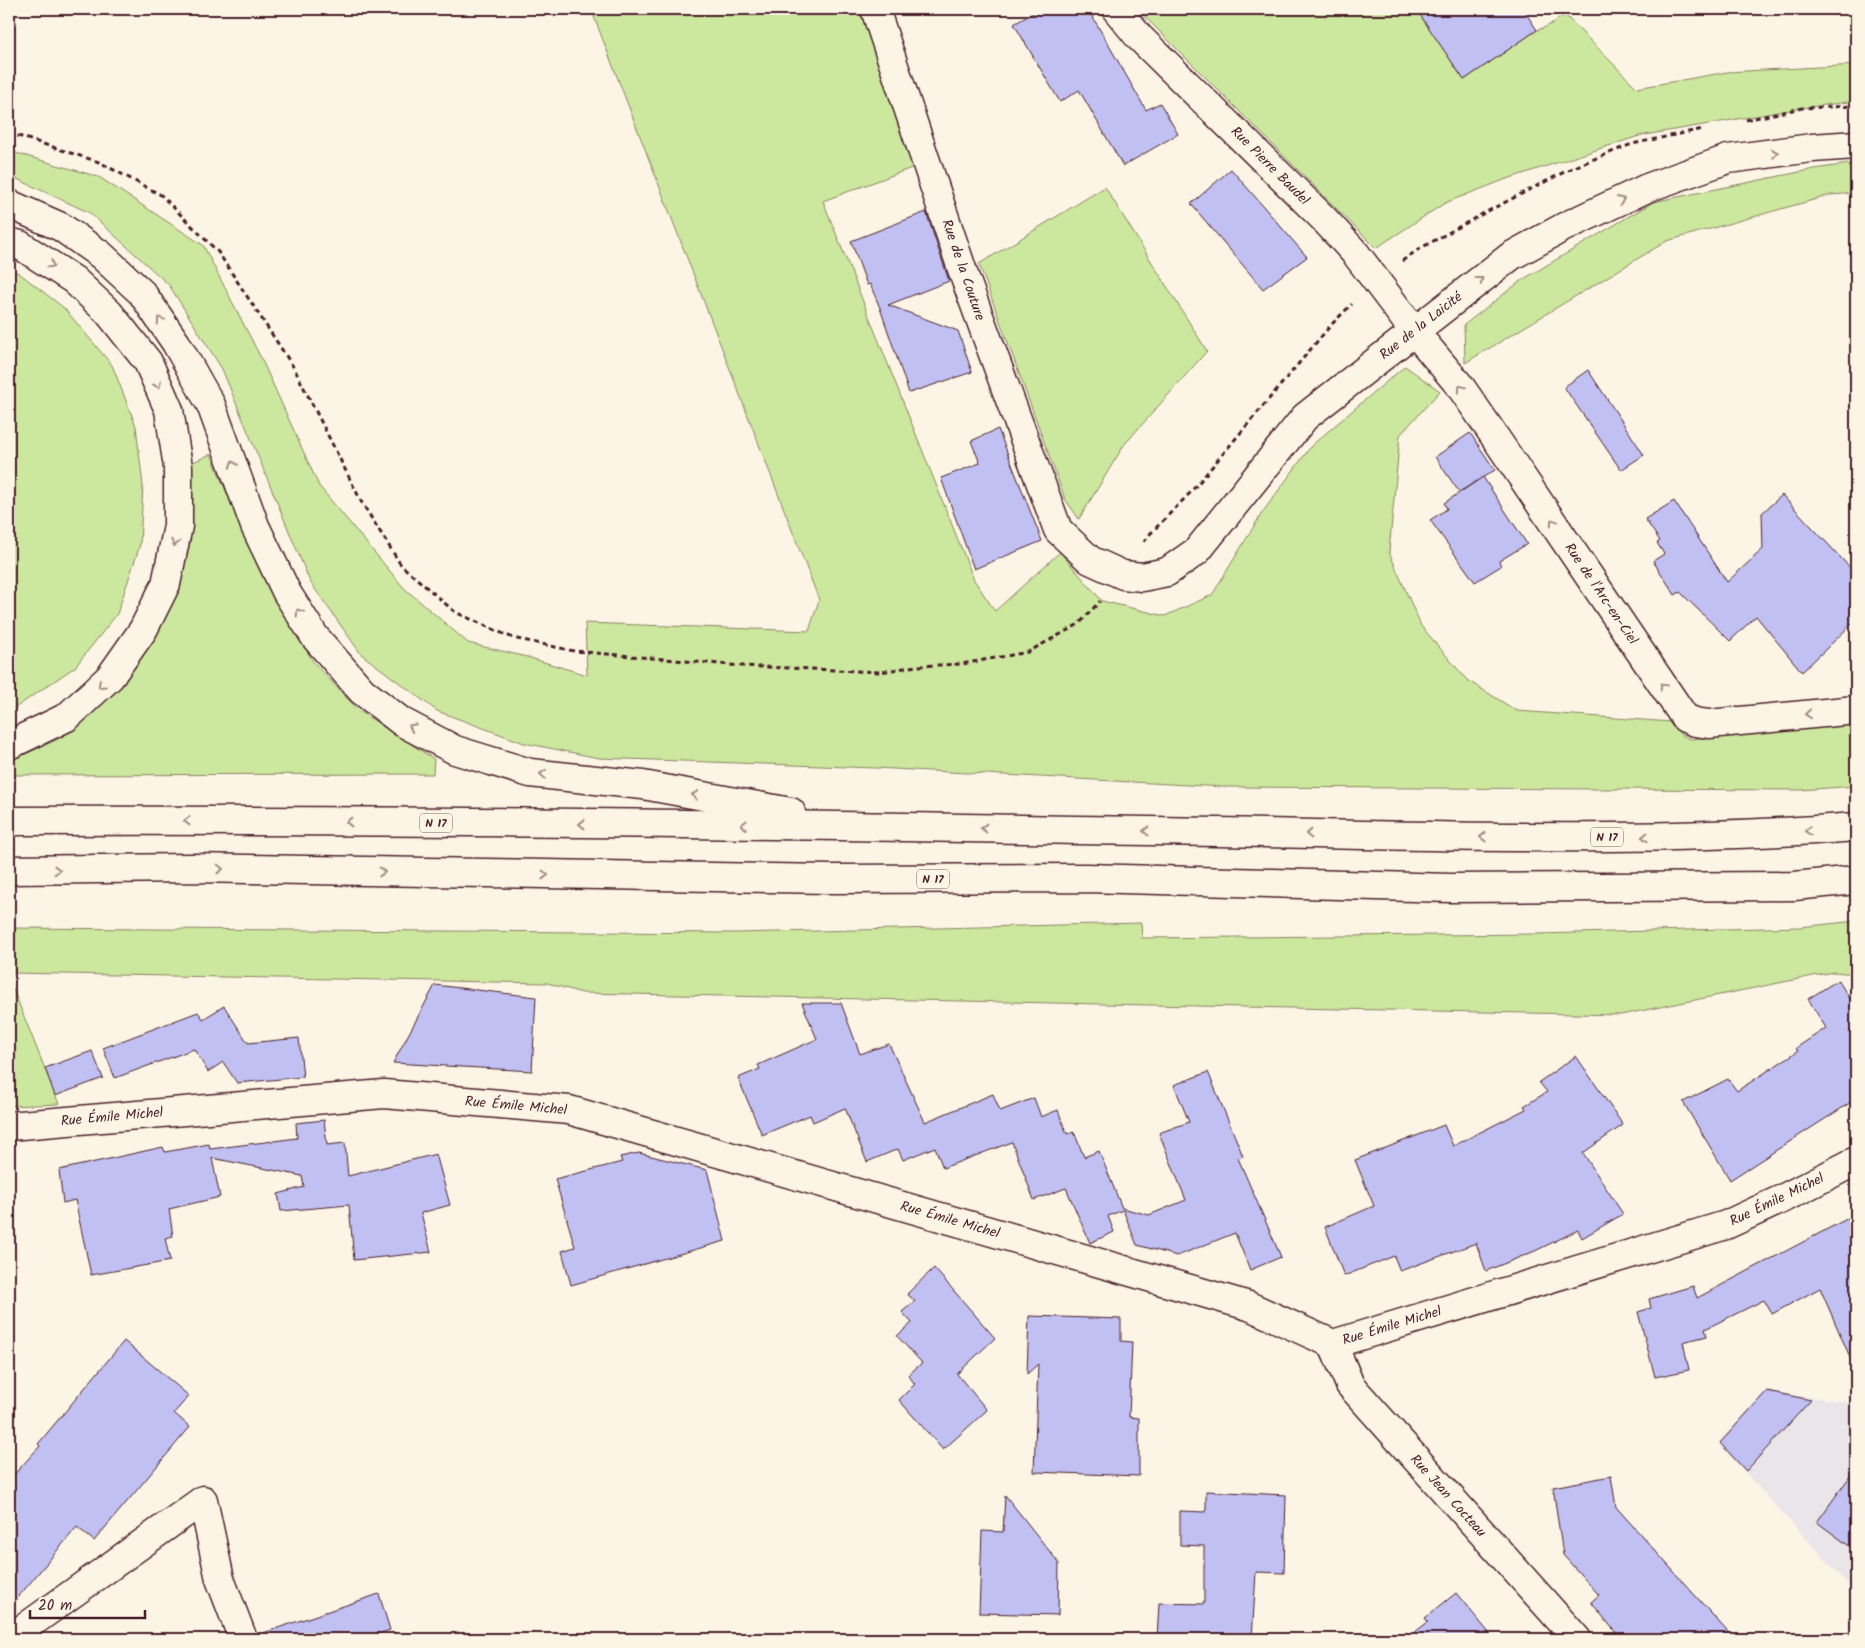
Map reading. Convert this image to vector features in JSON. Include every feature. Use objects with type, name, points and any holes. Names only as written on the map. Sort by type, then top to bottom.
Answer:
[{"type":"main road","name":"Rue de la Couture","points":[[876,9],[965,278],[1058,530]]},
{"type":"main road","name":"Rue Pierre Baudel","points":[[1116,9],[1139,37],[1323,218],[1356,254],[1414,331]]},
{"type":"main road","name":"Rue de la Laicité","points":[[1058,530],[1090,560],[1123,575],[1142,577],[1167,572],[1197,551],[1305,417],[1511,256],[1564,227],[1647,188],[1728,159],[1812,148],[1856,145]]},
{"type":"main road","points":[[9,204],[61,227],[101,255],[142,293],[176,343],[211,405],[255,526],[287,593],[315,637],[362,691],[402,722],[455,750],[530,773],[643,785],[863,826]]},
{"type":"main road","points":[[9,242],[20,245],[74,280],[109,313],[148,362],[169,410],[178,467],[178,526],[166,584],[143,630],[110,677],[67,717],[9,745]]},
{"type":"main road","name":"Rue de l'Arc-en-Ciel","points":[[1414,331],[1460,386],[1685,718],[1709,724],[1856,710]]},
{"type":"main road","name":"N 17","points":[[9,822],[202,821],[863,826],[1449,837],[1608,838],[1787,833],[1856,827]]},
{"type":"main road","name":"N 17","points":[[9,870],[191,868],[830,880],[1086,878],[1451,888],[1794,886],[1856,880]]},
{"type":"main road","name":"Rue Émile Michel","points":[[9,1126],[384,1094],[569,1110],[1249,1306],[1333,1344],[1726,1225],[1856,1161]]},
{"type":"main road","name":"Rue Jean Cocteau","points":[[1333,1344],[1350,1385],[1577,1639]]},
{"type":"main road","points":[[9,1639],[203,1500],[220,1579],[243,1639]]},
{"type":"path","points":[[1744,120],[1802,108],[1856,106]]},
{"type":"path","points":[[9,133],[99,162],[161,195],[218,252],[294,368],[362,503],[401,565],[455,612],[513,638],[574,651],[742,666],[881,672],[916,666],[962,664],[1028,652],[1079,624],[1123,575],[1149,535],[1190,493],[1331,325],[1376,279],[1419,249],[1574,167],[1632,144],[1706,129]]},
{"type":"shaded area","points":[[1765,1391],[1856,1403],[1856,1593],[1719,1442]]},
{"type":"green space","points":[[591,9],[865,9],[917,166],[823,201],[974,580],[995,611],[1060,552],[1102,601],[1165,616],[1212,595],[1262,513],[1312,445],[1405,366],[1440,391],[1400,435],[1389,552],[1421,626],[1467,680],[1517,711],[1672,722],[1681,735],[1691,739],[1856,724],[1856,786],[1800,790],[1224,787],[875,768],[599,758],[524,743],[437,711],[361,654],[310,582],[222,369],[169,285],[90,213],[9,177],[9,151],[99,177],[203,245],[261,358],[319,486],[404,588],[468,643],[527,657],[587,675],[585,623],[809,631],[819,600]]},
{"type":"green space","points":[[1137,9],[1417,9],[1464,80],[1537,30],[1546,27],[1565,15],[1637,88],[1727,72],[1856,65],[1856,101],[1802,108],[1639,136],[1504,180],[1445,203],[1376,248]]},
{"type":"green space","points":[[1856,163],[1856,193],[1831,195],[1667,241],[1465,363],[1464,325],[1522,280],[1653,202],[1814,169]]},
{"type":"green space","points":[[1105,187],[1207,351],[1124,445],[1079,519],[1065,499],[979,264]]},
{"type":"green space","points":[[9,270],[19,273],[64,308],[112,365],[136,426],[143,486],[140,545],[117,614],[75,667],[9,712]]},
{"type":"green space","points":[[211,454],[243,533],[278,604],[314,663],[359,711],[434,759],[433,774],[11,775],[12,760],[61,738],[105,700],[141,656],[189,464]]},
{"type":"green space","points":[[1856,921],[1856,974],[1833,972],[1621,1015],[582,993],[547,983],[9,973],[9,928],[736,933],[1141,923],[1142,938],[1537,934],[1800,927]]},
{"type":"green space","points":[[9,979],[59,1104],[9,1106]]},
{"type":"building","points":[[1040,9],[1088,9],[1146,110],[1160,103],[1178,134],[1123,166],[1079,90],[1060,102],[1014,24]]},
{"type":"building","points":[[1416,9],[1523,9],[1537,30],[1464,80]]},
{"type":"building","points":[[1231,169],[1307,257],[1263,289],[1191,204]]},
{"type":"building","points":[[926,212],[949,281],[888,305],[958,331],[972,372],[909,393],[880,308],[870,284],[867,285],[851,241]]},
{"type":"building","points":[[1588,370],[1644,455],[1621,470],[1564,387]]},
{"type":"building","points":[[998,429],[1042,541],[974,569],[941,478],[980,463],[971,441]]},
{"type":"building","points":[[1470,433],[1495,470],[1459,492],[1435,457]]},
{"type":"building","points":[[1483,477],[1527,544],[1499,561],[1501,566],[1475,582],[1430,520],[1447,509],[1444,503]]},
{"type":"building","points":[[1782,495],[1856,574],[1856,620],[1802,672],[1756,616],[1730,641],[1680,592],[1675,595],[1653,561],[1664,554],[1657,543],[1660,541],[1645,519],[1674,501],[1727,582],[1763,549],[1762,513]]},
{"type":"building","points":[[1838,980],[1856,1008],[1856,1099],[1730,1180],[1683,1102],[1728,1079],[1737,1091],[1798,1051],[1796,1048],[1826,1028],[1808,999]]},
{"type":"building","points":[[435,985],[536,997],[532,1071],[393,1063]]},
{"type":"building","points":[[802,1003],[841,1003],[860,1054],[889,1044],[925,1122],[993,1094],[1000,1111],[1034,1098],[1041,1117],[1058,1110],[1067,1134],[1074,1132],[1084,1157],[1099,1151],[1122,1208],[1149,1215],[1186,1200],[1159,1133],[1189,1122],[1174,1085],[1208,1072],[1243,1156],[1238,1158],[1281,1257],[1250,1270],[1235,1233],[1177,1256],[1137,1245],[1123,1210],[1108,1216],[1114,1232],[1090,1243],[1066,1188],[1034,1200],[1012,1142],[943,1168],[935,1147],[903,1160],[898,1149],[867,1162],[845,1108],[813,1122],[810,1115],[762,1135],[738,1078],[760,1069],[758,1065],[817,1039]]},
{"type":"building","points":[[224,1006],[248,1043],[299,1038],[303,1077],[237,1083],[223,1062],[208,1072],[194,1049],[115,1078],[103,1048],[198,1012],[203,1019]]},
{"type":"building","points":[[92,1051],[103,1078],[55,1096],[45,1068]]},
{"type":"building","points":[[1576,1056],[1623,1125],[1583,1153],[1623,1214],[1582,1238],[1578,1230],[1535,1251],[1486,1271],[1476,1243],[1400,1271],[1394,1256],[1344,1276],[1325,1227],[1374,1206],[1355,1160],[1444,1125],[1453,1146],[1526,1109],[1524,1106],[1547,1092],[1539,1082]]},
{"type":"building","points":[[324,1120],[327,1145],[345,1143],[348,1176],[436,1154],[450,1205],[421,1213],[431,1252],[354,1260],[349,1205],[281,1211],[278,1194],[304,1187],[302,1176],[212,1158],[220,1197],[169,1209],[173,1236],[165,1238],[170,1261],[91,1275],[75,1200],[63,1203],[59,1170],[163,1147],[165,1152],[209,1144],[210,1149],[297,1138],[296,1123]]},
{"type":"building","points":[[639,1153],[707,1170],[725,1241],[571,1285],[562,1251],[575,1247],[555,1179],[622,1162],[620,1157]]},
{"type":"building","points":[[1856,1214],[1856,1371],[1820,1288],[1772,1314],[1764,1300],[1705,1329],[1707,1336],[1683,1342],[1689,1370],[1655,1377],[1638,1312],[1651,1308],[1649,1299],[1693,1286],[1697,1298]]},
{"type":"building","points":[[934,1268],[995,1338],[957,1374],[987,1410],[943,1450],[899,1400],[915,1384],[908,1375],[922,1363],[897,1336],[912,1323],[902,1312],[915,1301],[907,1294]]},
{"type":"building","points":[[1029,1316],[1121,1319],[1121,1341],[1132,1342],[1129,1417],[1139,1418],[1139,1476],[1034,1472],[1038,1364],[1027,1374]]},
{"type":"building","points":[[124,1341],[189,1396],[174,1413],[190,1427],[94,1541],[77,1527],[9,1608],[9,1480],[40,1446],[38,1444]]},
{"type":"building","points":[[1767,1391],[1811,1400],[1746,1471],[1720,1443]]},
{"type":"building","points":[[1856,1468],[1856,1551],[1817,1522]]},
{"type":"building","points":[[1611,1476],[1616,1507],[1734,1639],[1621,1639],[1591,1602],[1599,1595],[1563,1555],[1553,1487]]},
{"type":"building","points":[[1206,1491],[1286,1495],[1284,1573],[1256,1572],[1252,1639],[1157,1639],[1159,1603],[1204,1604],[1204,1546],[1180,1545],[1180,1511],[1206,1512]]},
{"type":"building","points":[[1005,1495],[1059,1563],[1058,1615],[979,1613],[982,1531],[1003,1532]]},
{"type":"building","points":[[1456,1593],[1494,1639],[1406,1639],[1428,1622],[1425,1618]]},
{"type":"building","points":[[379,1594],[390,1630],[364,1639],[264,1639],[263,1633]]}]
